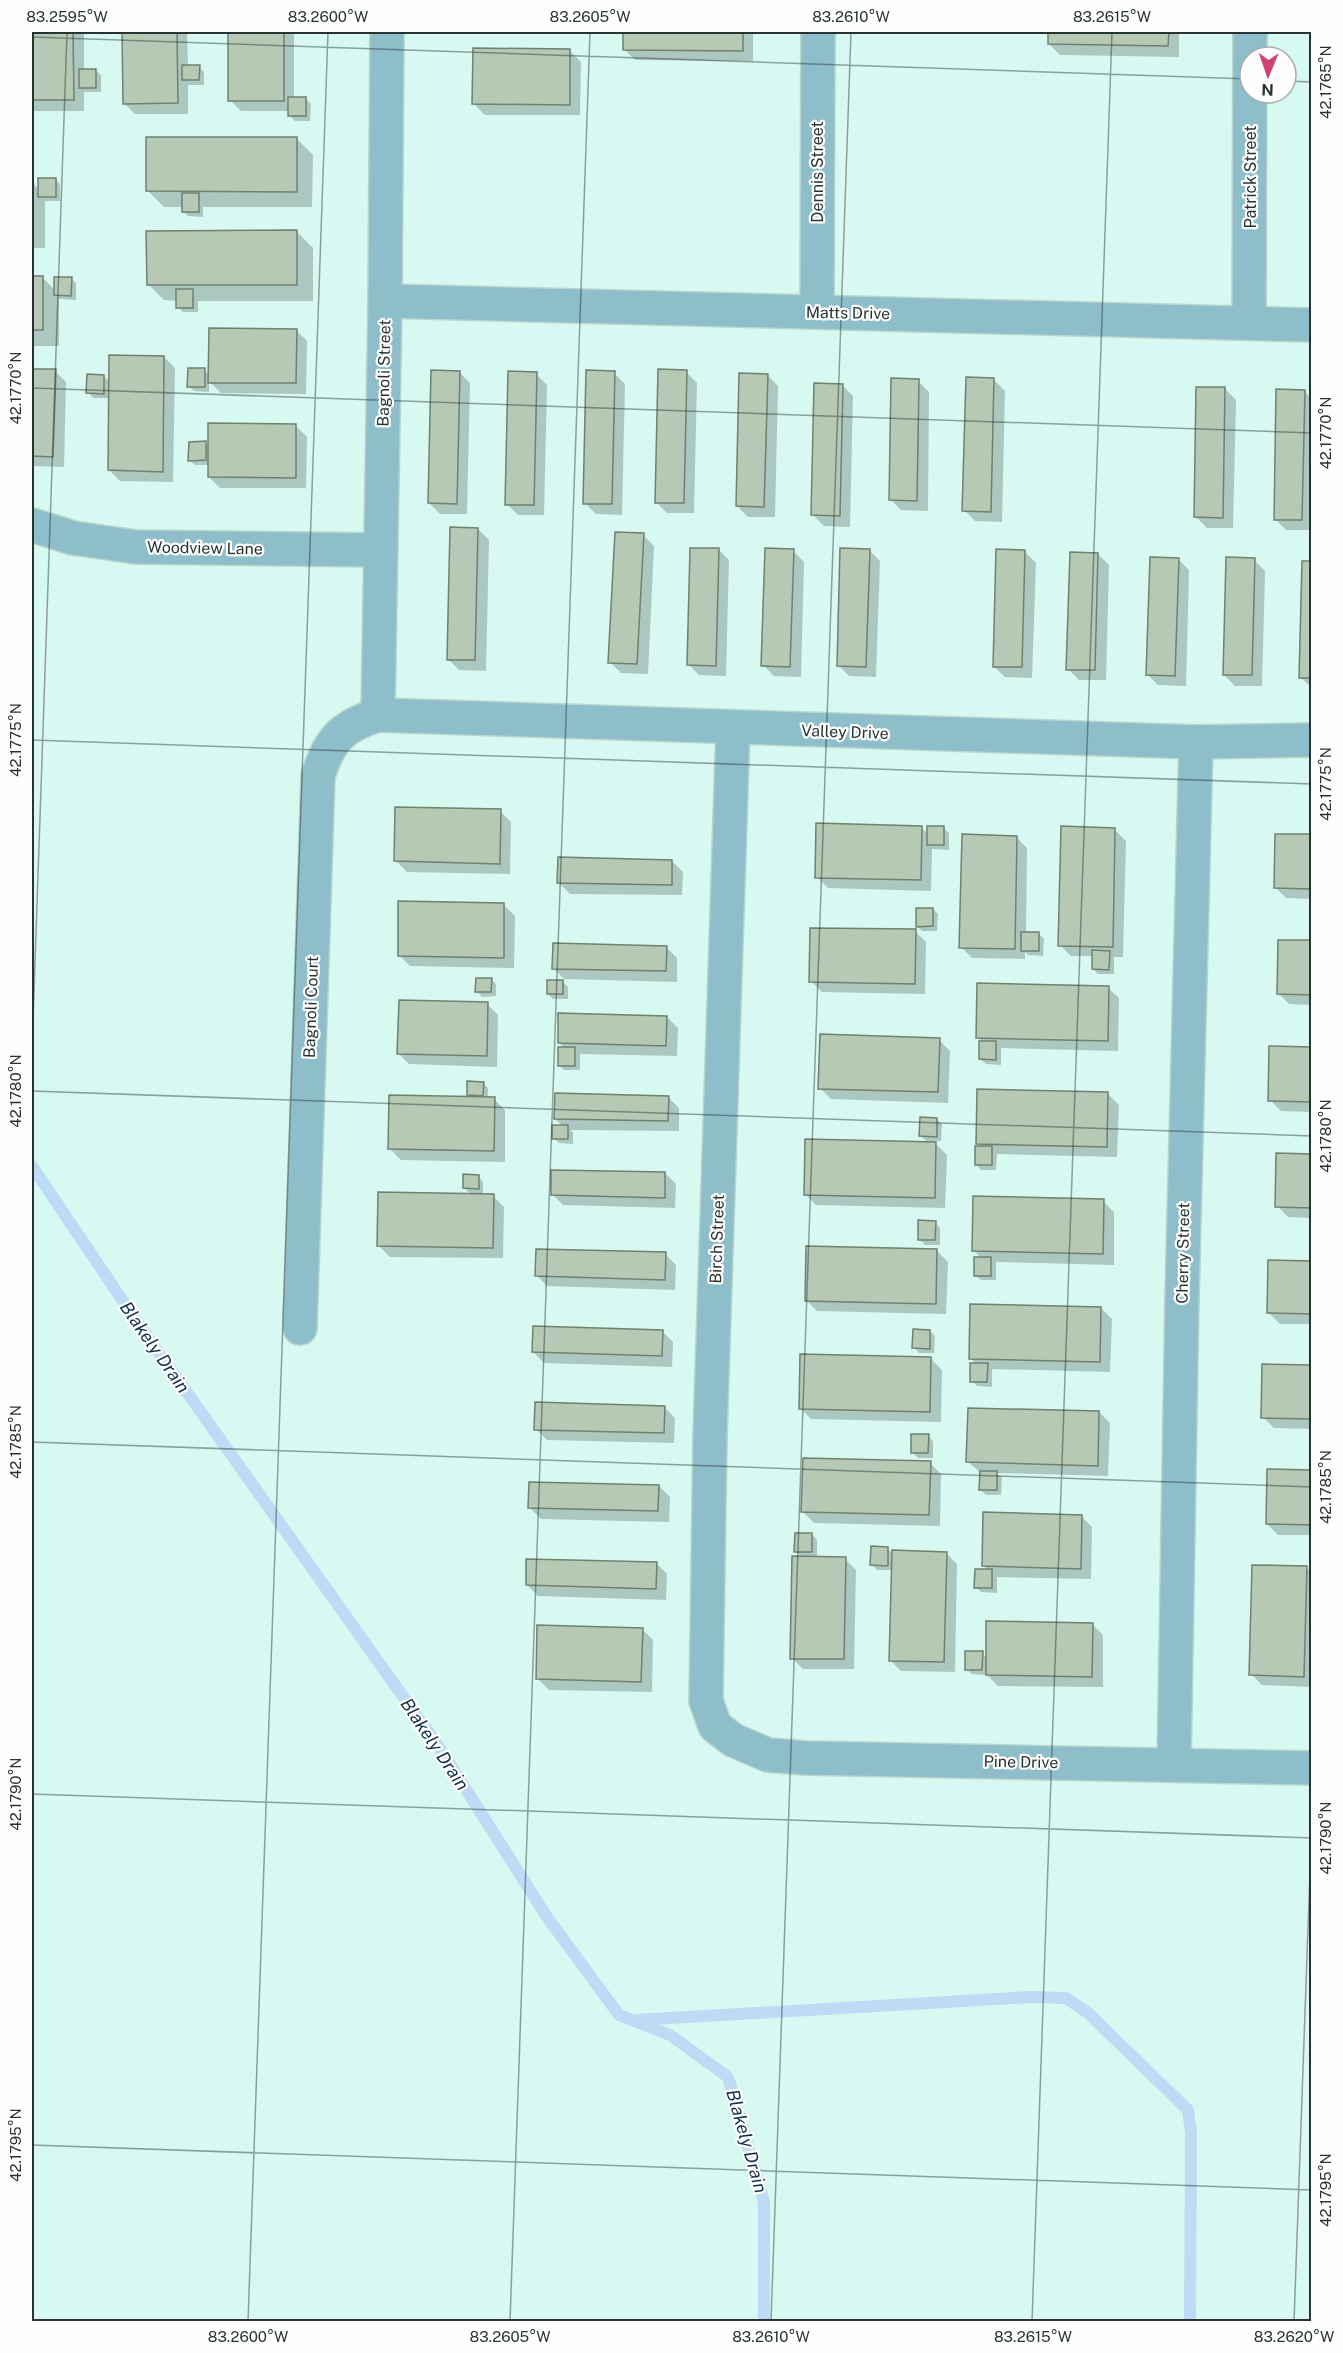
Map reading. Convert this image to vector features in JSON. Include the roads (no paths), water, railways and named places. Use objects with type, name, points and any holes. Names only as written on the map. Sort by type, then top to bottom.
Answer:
[{"type":"street","name":"Bagnoli Street","points":[[378,715],[387,32]]},
{"type":"street","name":"Dennis Street","points":[[817,312],[818,32]]},
{"type":"street","name":"Patrick Street","points":[[1249,323],[1250,32]]},
{"type":"street","name":"Matts Drive","points":[[385,301],[1311,325]]},
{"type":"street","name":"Woodview Lane","points":[[32,525],[73,538],[136,547],[381,550]]},
{"type":"street","name":"Valley Drive","points":[[378,715],[1196,742],[1311,740]]},
{"type":"street","name":"Bagnoli Court","points":[[300,1328],[318,776],[325,753],[340,734],[360,721],[378,715]]},
{"type":"street","name":"Birch Street","points":[[733,728],[705,1645],[706,1701],[715,1726],[733,1740]]},
{"type":"street","name":"Cherry Street","points":[[1174,1765],[1181,1310],[1196,742]]},
{"type":"street","name":"Pine Drive","points":[[733,1740],[768,1755],[805,1758],[1311,1768]]},
{"type":"waterway","name":"Blakely Drain","points":[[32,1166],[137,1322],[441,1750],[547,1917],[619,2015],[670,2035],[728,2077],[764,2202],[764,2322]]},
{"type":"waterway","points":[[636,2020],[1031,1997],[1066,1998],[1088,2013],[1188,2110],[1191,2133],[1190,2322]]}]
